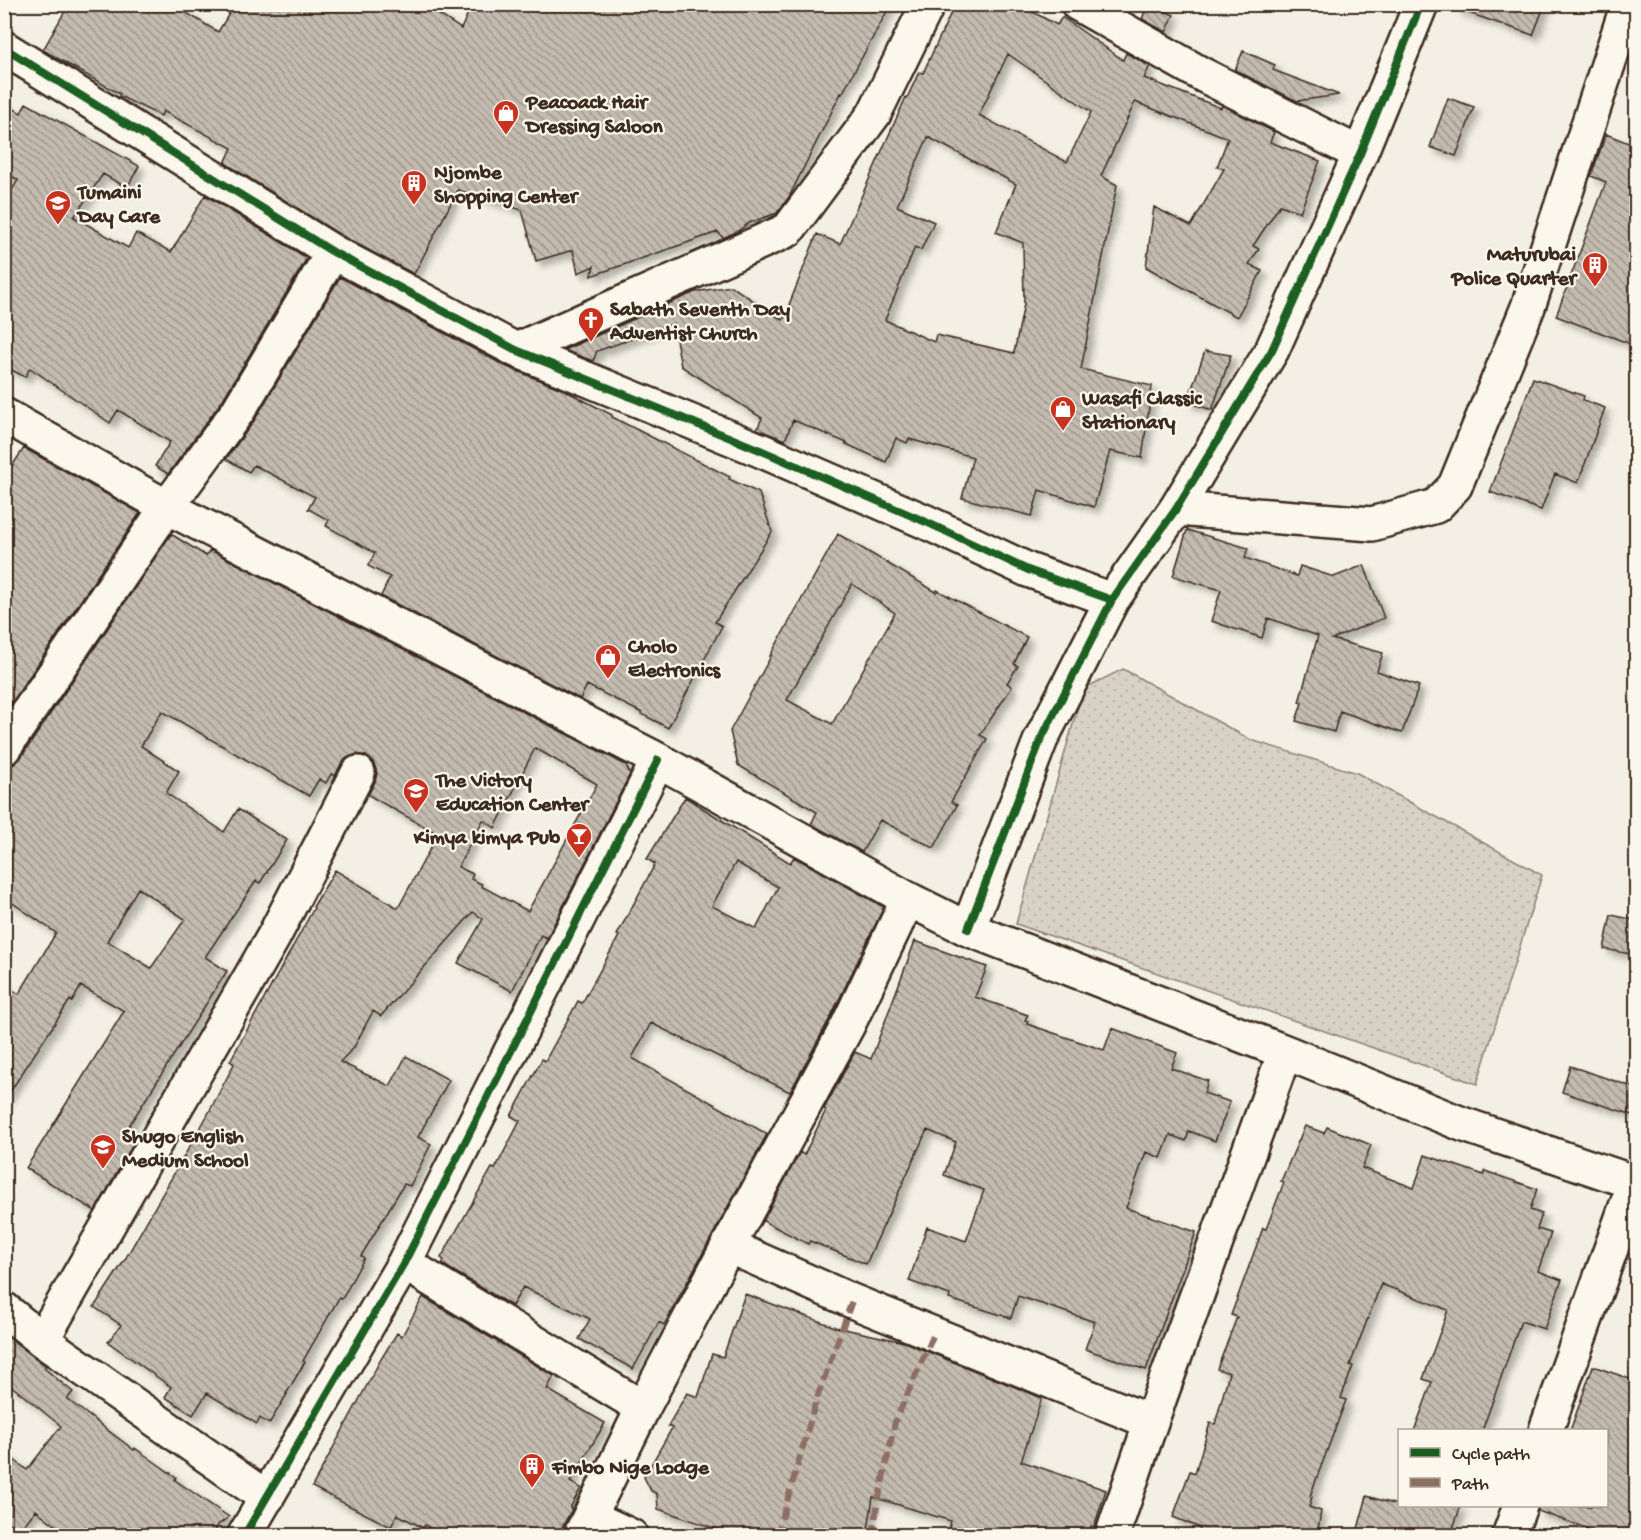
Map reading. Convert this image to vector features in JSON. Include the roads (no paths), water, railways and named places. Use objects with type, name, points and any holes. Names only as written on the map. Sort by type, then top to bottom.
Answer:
[{"type":"street","points":[[516,350],[788,230],[874,114],[928,4]]},
{"type":"street","points":[[1078,4],[1203,75],[1360,154]]},
{"type":"street","points":[[968,929],[1041,739],[1112,600],[1176,509],[1272,350],[1360,154],[1421,4]]},
{"type":"street","points":[[1176,509],[1372,524],[1436,506],[1455,486],[1527,307],[1624,50],[1628,4]]},
{"type":"street","points":[[4,48],[333,252],[516,350],[760,450],[926,522],[1028,570],[1112,600]]},
{"type":"street","points":[[4,748],[167,507],[238,411],[333,252]]},
{"type":"street","points":[[4,415],[167,507],[658,760],[908,899],[968,929],[1286,1052],[1462,1124],[1636,1181],[1547,1429]]},
{"type":"street","points":[[244,1536],[404,1263],[658,760]]},
{"type":"street","points":[[42,1340],[274,936],[358,773]]},
{"type":"street","points":[[631,1536],[585,1526],[643,1408],[728,1246],[848,1025],[908,899]]},
{"type":"street","points":[[1112,1536],[1151,1422],[1286,1052]]},
{"type":"street","points":[[728,1246],[852,1301],[1151,1422]]},
{"type":"street","points":[[404,1263],[643,1408]]},
{"type":"street","points":[[4,1309],[42,1340],[267,1498]]},
{"type":"street","points":[[1509,1536],[1520,1507]]},
{"type":"place","name":"Peacoack Hair Dressing Saloon","points":[[506,136]]},
{"type":"place","name":"Njombe Shopping Center","points":[[414,206]]},
{"type":"place","name":"Tumaini Day Care","points":[[58,226]]},
{"type":"place","name":"Maturubai Police Quarter","points":[[1595,288]]},
{"type":"place","name":"Sabath Seventh Day Adventist Church","points":[[591,343]]},
{"type":"place","name":"Wasafi Classic Stationary","points":[[1063,432]]},
{"type":"place","name":"Cholo Electronics","points":[[608,680]]},
{"type":"place","name":"The Victory Education Center","points":[[416,814]]},
{"type":"place","name":"Kimya kimya Pub","points":[[579,859]]},
{"type":"place","name":"Shugo English Medium School","points":[[103,1170]]},
{"type":"place","name":"Fimbo Nige Lodge","points":[[532,1489]]}]
